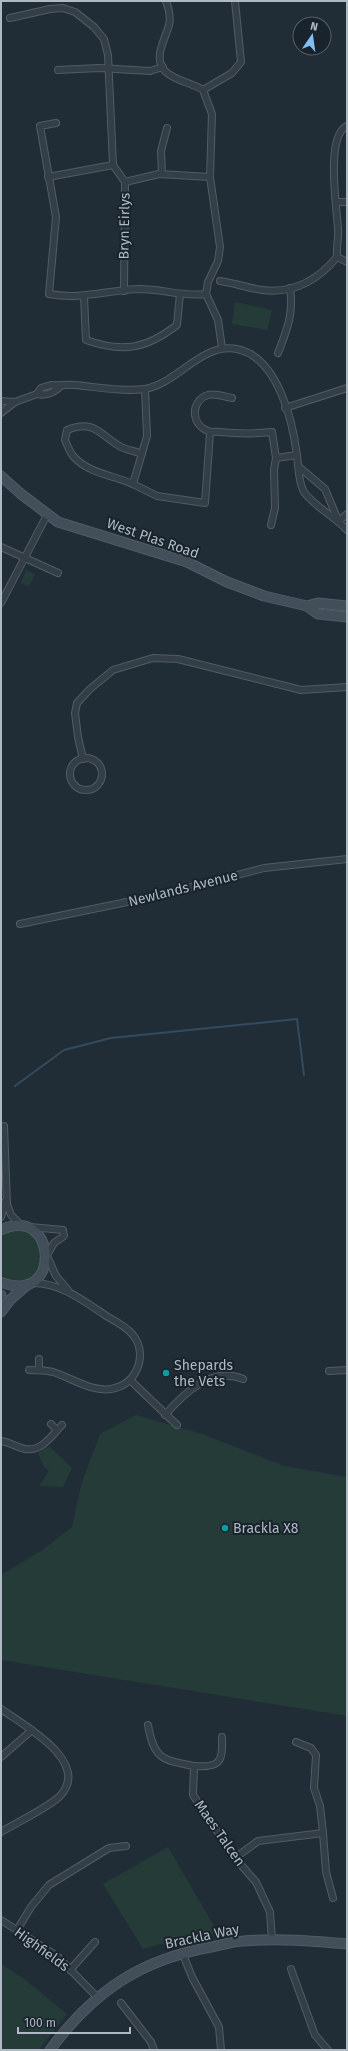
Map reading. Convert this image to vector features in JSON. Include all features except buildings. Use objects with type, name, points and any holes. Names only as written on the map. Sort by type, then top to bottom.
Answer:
[{"type":"street","points":[[166,1],[170,17],[169,25],[160,52],[160,63],[172,76],[203,90],[212,114],[210,177],[220,247],[218,261],[208,282],[206,294],[218,320],[222,348]]},
{"type":"street","points":[[203,90],[232,73],[241,62],[235,1]]},
{"type":"street","points":[[10,18],[50,9],[63,8],[75,12],[94,26],[104,39],[108,55],[113,165],[48,177]]},
{"type":"street","points":[[58,70],[108,68],[150,72],[163,67]]},
{"type":"street","points":[[56,123],[40,126],[56,217],[49,294],[66,297],[124,291],[155,290],[192,296],[206,294]]},
{"type":"street","points":[[220,281],[239,283],[261,290],[272,291],[290,288],[310,282],[318,277],[337,257],[336,202],[333,169],[341,130],[347,126]]},
{"type":"street","points":[[162,174],[162,151],[167,128]]},
{"type":"street","name":"Bryn Eirlys","points":[[113,165],[125,182],[124,291]]},
{"type":"street","points":[[125,182],[162,174],[210,177]]},
{"type":"street","points":[[336,202],[347,202]]},
{"type":"street","points":[[337,257],[347,262]]},
{"type":"street","points":[[278,353],[290,321],[292,299],[290,288]]},
{"type":"street","points":[[84,296],[86,340],[99,344],[132,348],[147,344],[177,325],[180,294]]},
{"type":"street","points":[[1,413],[15,402],[36,394],[43,395],[55,391],[61,386],[72,385],[145,389],[166,381],[203,357],[222,348],[238,349],[256,358],[270,371],[285,408],[297,456],[300,481],[304,491],[339,521],[347,530]]},
{"type":"street","points":[[285,408],[347,388]]},
{"type":"street","points":[[133,484],[147,436],[145,389]]},
{"type":"street","points":[[232,398],[208,395],[200,400],[194,412],[194,419],[200,428],[210,432],[237,435],[272,432],[276,458],[274,470],[275,508],[271,525]]},
{"type":"street","points":[[1,401],[15,402]]},
{"type":"street","points":[[142,454],[121,447],[98,430],[80,426],[68,430],[65,440],[73,456],[96,473],[118,477],[156,496],[204,503],[210,432]]},
{"type":"street","points":[[276,458],[297,456]]},
{"type":"street","points":[[298,466],[325,489],[339,521]]},
{"type":"street","name":"West Plas Road","points":[[1,476],[47,515],[58,522],[187,562],[227,582],[264,596],[308,606],[318,614],[347,617]]},
{"type":"street","points":[[339,521],[347,514]]},
{"type":"street","points":[[1,602],[47,515]]},
{"type":"street","points":[[1,547],[58,573]]},
{"type":"street","name":"West Plas Road","points":[[308,606],[318,603],[347,606]]},
{"type":"street","points":[[83,759],[76,719],[77,703],[90,689],[112,670],[153,658],[178,660],[301,690],[347,687]]},
{"type":"street","points":[[83,759],[93,760],[98,763],[102,773],[99,784],[95,788],[87,791],[76,788],[70,778],[71,767],[74,763],[83,759]]},
{"type":"street","name":"Newlands Avenue","points":[[20,924],[156,896],[264,868],[347,858]]},
{"type":"street","points":[[12,1125],[2,1126],[6,1198],[11,1215],[41,1238],[56,1276],[72,1294]]},
{"type":"street","points":[[1,1218],[6,1198]]},
{"type":"street","points":[[1,1230],[8,1226],[24,1226],[63,1230],[64,1236],[54,1243],[47,1255],[42,1273],[11,1299],[1,1312]]},
{"type":"street","points":[[1,1282],[18,1286],[29,1284],[53,1286],[72,1294],[133,1335],[139,1345],[140,1358],[137,1370],[130,1380],[116,1388],[93,1388],[53,1372],[29,1370]]},
{"type":"street","points":[[39,1359],[39,1370]]},
{"type":"street","points":[[329,1371],[347,1370]]},
{"type":"street","points":[[165,1415],[191,1388],[213,1378],[229,1375],[243,1379]]},
{"type":"street","points":[[130,1380],[177,1425]]},
{"type":"street","points":[[51,1424],[57,1430]]},
{"type":"street","points":[[1,1441],[25,1449],[33,1449],[44,1444],[62,1424]]},
{"type":"street","points":[[1,1709],[32,1730],[62,1757],[69,1771],[66,1788],[57,1798],[1,1832]]},
{"type":"street","points":[[148,1725],[151,1744],[158,1754],[172,1762],[194,1766],[210,1767],[217,1763],[223,1753],[222,1737]]},
{"type":"street","points":[[1,1757],[32,1730]]},
{"type":"street","points":[[296,1742],[311,1748],[316,1755],[314,1788],[320,1806],[326,1872],[333,1898]]},
{"type":"street","name":"Maes Talcen","points":[[194,1766],[193,1795],[235,1858],[256,1882],[270,1912],[272,1940]]},
{"type":"street","points":[[235,1858],[258,1841],[323,1833]]},
{"type":"street","points":[[17,1930],[31,1907],[49,1885],[109,1848],[126,1846]]},
{"type":"street","name":"Highfields","points":[[1,1920],[56,1956],[97,1997]]},
{"type":"street","name":"Brackla Way","points":[[50,2050],[62,2034],[97,1997],[118,1982],[152,1963],[182,1952],[243,1940],[300,1940],[347,1944]]},
{"type":"street","points":[[70,1970],[96,1942]]},
{"type":"street","points":[[182,1952],[192,1977],[219,2027],[221,2050]]},
{"type":"street","points":[[291,1969],[315,2035],[328,2050]]},
{"type":"street","points":[[120,2003],[151,2042],[154,2050]]},
{"type":"green space","points":[[235,302],[272,310],[267,330],[232,324]]},
{"type":"green space","points":[[26,570],[35,574],[29,586],[21,583]]},
{"type":"green space","points":[[18,1231],[31,1236],[39,1244],[41,1255],[39,1265],[34,1274],[25,1279],[14,1280],[1,1274],[1,1237],[8,1233]]},
{"type":"green space","points":[[136,1415],[205,1435],[284,1466],[347,1477],[347,1716],[1,1660],[1,1575],[42,1550],[72,1527],[81,1485],[100,1434]]},
{"type":"green space","points":[[49,1446],[72,1468],[63,1487],[39,1486],[49,1471],[44,1467],[38,1453]]},
{"type":"green space","points":[[168,1847],[218,1933],[143,1949],[103,1884]]},
{"type":"green space","points":[[1,1964],[23,1978],[67,2014],[39,2050],[1,2050]]},
{"type":"waterway","points":[[15,1086],[64,1050],[111,1038],[297,1019],[304,1075]]},
{"type":"place","name":"Shepards the Vets","points":[[166,1373]]},
{"type":"place","name":"Brackla X8","points":[[225,1528]]}]
